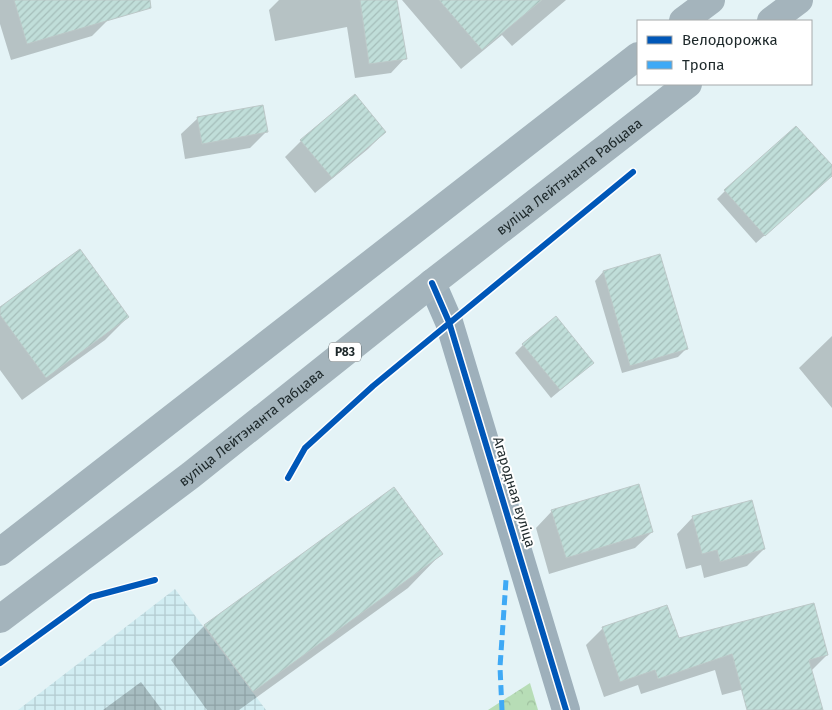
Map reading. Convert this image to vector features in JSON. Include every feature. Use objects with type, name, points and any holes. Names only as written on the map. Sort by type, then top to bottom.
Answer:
[{"type":"highway","points":[[684,20],[710,0]]},
{"type":"highway","points":[[772,20],[799,0]]},
{"type":"highway","points":[[0,552],[637,57]]},
{"type":"highway","name":"вуліца Лейтэнанта Рабцава","points":[[0,619],[191,475],[432,283],[687,85]]},
{"type":"street","name":"Агародная вуліца","points":[[432,283],[450,322],[566,710]]},
{"type":"shaded area","points":[[175,589],[266,710],[18,710]]},
{"type":"green space","points":[[530,683],[538,710],[488,710]]},
{"type":"building","points":[[14,0],[150,0],[151,8],[27,44]]},
{"type":"building","points":[[360,0],[397,0],[407,59],[369,64]]},
{"type":"building","points":[[439,0],[542,0],[482,50]]},
{"type":"building","points":[[355,94],[386,132],[332,178],[300,140]]},
{"type":"building","points":[[263,105],[268,132],[202,144],[197,117]]},
{"type":"building","points":[[796,126],[832,165],[832,176],[765,236],[724,190]]},
{"type":"building","points":[[80,249],[129,317],[46,378],[0,315],[0,307]]},
{"type":"building","points":[[660,254],[688,349],[630,366],[603,271]]},
{"type":"building","points":[[556,316],[594,363],[560,390],[522,344]]},
{"type":"building","points":[[639,484],[653,532],[566,558],[551,510]]},
{"type":"building","points":[[394,487],[443,554],[253,692],[204,625]]},
{"type":"building","points":[[752,500],[765,549],[720,562],[717,550],[702,554],[692,516]]},
{"type":"building","points":[[814,603],[828,655],[809,660],[823,710],[747,710],[732,654],[658,679],[655,670],[620,682],[602,627],[667,605],[679,638]]},
{"type":"marked path","points":[[502,710],[500,667],[506,580]]},
{"type":"cycle path","points":[[288,478],[305,448],[373,386],[633,172]]},
{"type":"cycle path","points":[[432,283],[449,322],[566,710]]},
{"type":"cycle path","points":[[0,663],[91,597],[155,580]]}]
